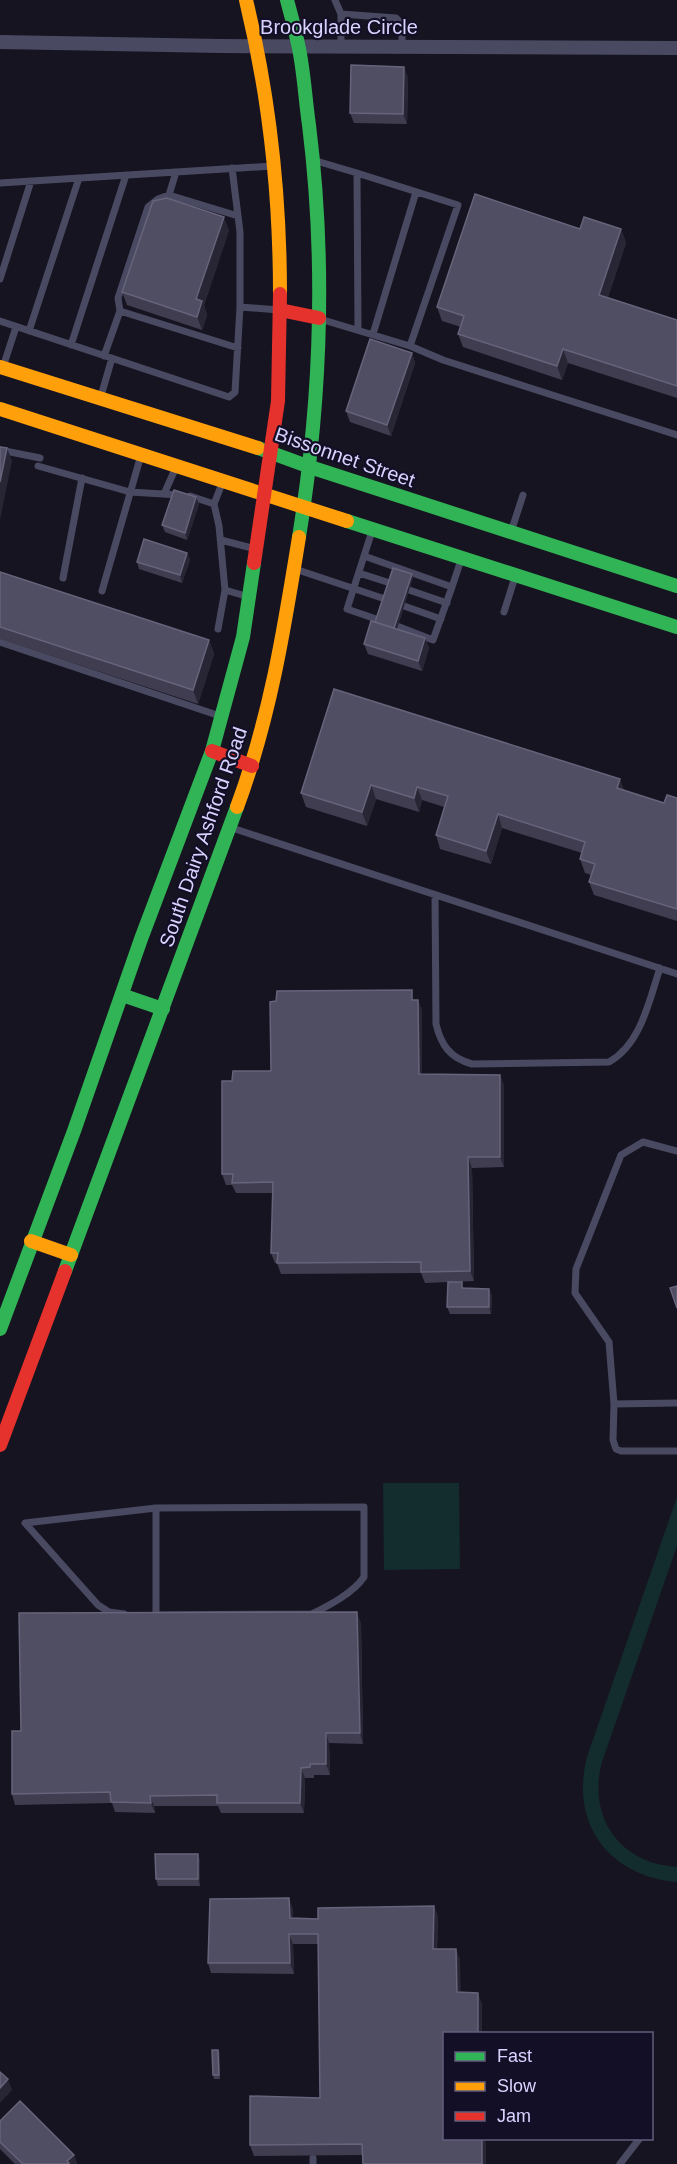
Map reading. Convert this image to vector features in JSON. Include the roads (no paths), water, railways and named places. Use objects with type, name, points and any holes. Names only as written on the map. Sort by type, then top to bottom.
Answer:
[{"type":"main road","name":"South Dairy Ashford Road","points":[[0,1329],[212,751],[243,637],[278,401],[280,310],[280,266],[273,166],[257,46],[246,0]]},
{"type":"main road","name":"South Dairy Ashford Road","points":[[0,1445],[252,766],[280,655],[310,467],[319,318],[319,252],[313,160],[299,46],[290,1]]},
{"type":"main road","points":[[280,310],[319,318]]},
{"type":"main road","name":"Bissonnet Street","points":[[1,371],[101,399],[271,452],[310,467],[677,586]]},
{"type":"main road","points":[[0,409],[677,627]]},
{"type":"main road","points":[[212,751],[252,766]]},
{"type":"main road","points":[[122,995],[163,1009]]},
{"type":"main road","points":[[31,1241],[70,1255]]},
{"type":"street","name":"Brookglade Circle","points":[[0,42],[677,48]]},
{"type":"lane","points":[[335,0],[341,14],[341,46]]},
{"type":"lane","points":[[341,14],[396,18],[402,24],[402,46]]},
{"type":"lane","points":[[313,160],[458,205],[410,346]]},
{"type":"lane","points":[[0,183],[273,166]]},
{"type":"lane","points":[[0,321],[229,397],[235,392],[240,307],[238,216],[232,168]]},
{"type":"lane","points":[[169,195],[176,172]]},
{"type":"lane","points":[[357,173],[358,329]]},
{"type":"lane","points":[[71,345],[126,175]]},
{"type":"lane","points":[[29,331],[79,178]]},
{"type":"lane","points":[[0,279],[31,181]]},
{"type":"lane","points":[[373,334],[416,192]]},
{"type":"lane","points":[[101,399],[108,357],[120,311],[118,298],[148,207],[158,199],[169,195],[238,216]]},
{"type":"lane","points":[[240,307],[280,310]]},
{"type":"lane","points":[[120,311],[238,348]]},
{"type":"lane","points":[[319,318],[677,435]]},
{"type":"lane","points":[[1,371],[16,327]]},
{"type":"lane","points":[[0,450],[130,492],[188,495],[214,504]]},
{"type":"lane","points":[[102,591],[141,455]]},
{"type":"lane","points":[[164,494],[176,466]]},
{"type":"lane","points":[[63,578],[82,478]]},
{"type":"lane","points":[[218,629],[225,590],[214,504],[224,481]]},
{"type":"lane","points":[[511,532],[523,495]]},
{"type":"lane","points":[[373,529],[347,609],[379,620]]},
{"type":"lane","points":[[220,540],[256,549]]},
{"type":"lane","points":[[364,556],[452,587]]},
{"type":"lane","points":[[397,626],[433,639],[462,558]]},
{"type":"lane","points":[[293,568],[385,599]]},
{"type":"lane","points":[[359,573],[390,583]]},
{"type":"lane","points":[[504,612],[516,575]]},
{"type":"lane","points":[[225,590],[249,597]]},
{"type":"lane","points":[[409,590],[447,603]]},
{"type":"lane","points":[[404,606],[441,619]]},
{"type":"lane","points":[[0,642],[222,717]]},
{"type":"lane","points":[[229,827],[677,974]]},
{"type":"lane","points":[[435,895],[436,1024],[440,1039],[448,1052],[459,1060],[471,1064],[609,1062],[620,1056],[639,1029],[660,968]]},
{"type":"lane","points":[[677,1151],[643,1142],[621,1155],[576,1269],[575,1293],[609,1342],[614,1404],[613,1440],[616,1449],[621,1451],[677,1451]]},
{"type":"lane","points":[[614,1404],[677,1403]]},
{"type":"lane","points":[[133,1615],[109,1612],[98,1605],[25,1523],[156,1508],[364,1507],[364,1577],[360,1583],[312,1614],[144,1615]]},
{"type":"lane","points":[[156,1508],[156,1615]]},
{"type":"lane","points":[[620,2164],[639,2140]]}]
